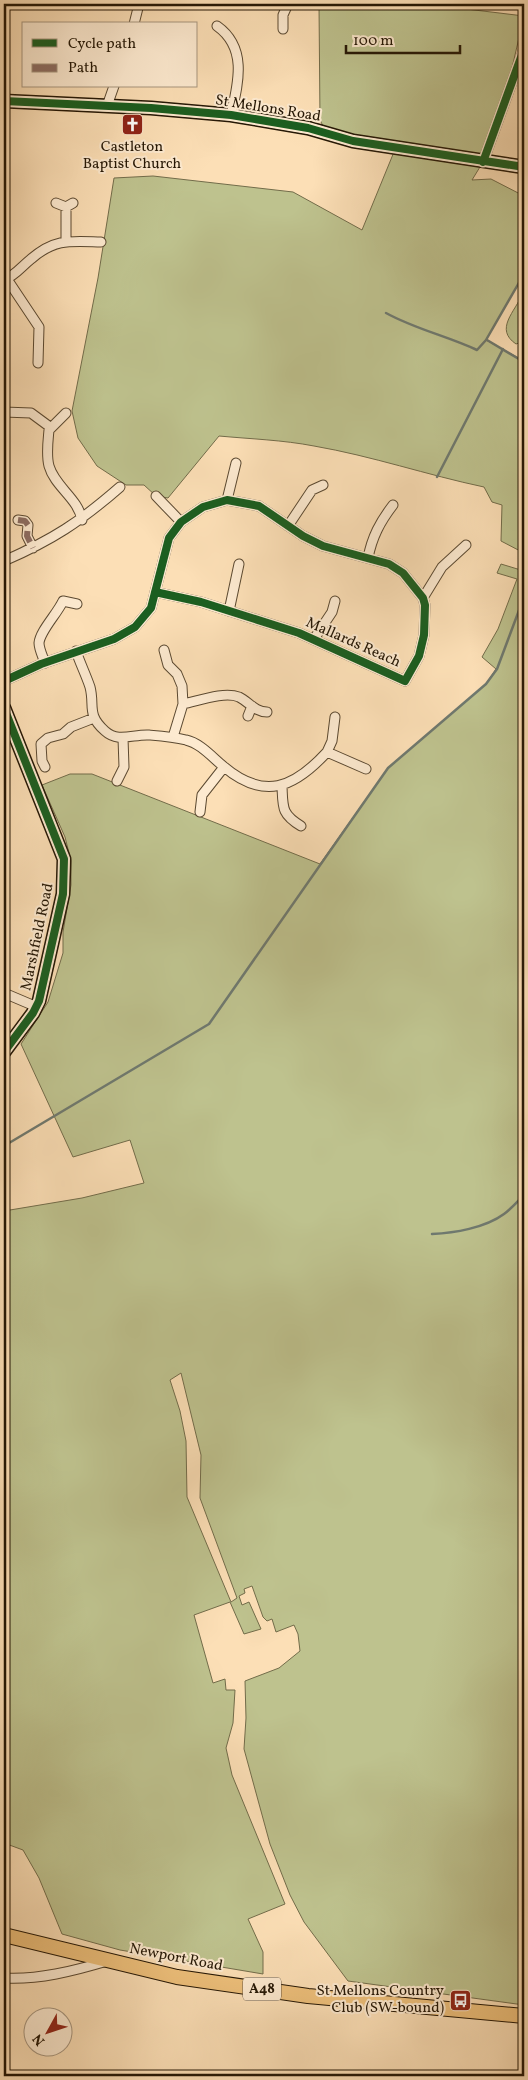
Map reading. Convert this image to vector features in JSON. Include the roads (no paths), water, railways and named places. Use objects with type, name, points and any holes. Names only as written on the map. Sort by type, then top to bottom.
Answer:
[{"type":"main road","name":"Newport Road","points":[[4,1935],[177,1977],[308,1996],[524,2016]]},
{"type":"street","points":[[283,29],[283,15],[288,4]]},
{"type":"street","points":[[134,22],[138,5]]},
{"type":"street","points":[[217,26],[226,33],[239,60],[231,115]]},
{"type":"street","points":[[483,162],[524,49]]},
{"type":"street","points":[[107,106],[113,88]]},
{"type":"street","name":"St Mellons Road","points":[[4,101],[231,115],[308,128],[353,141],[524,167]]},
{"type":"street","points":[[56,203],[69,205],[66,241]]},
{"type":"street","points":[[38,363],[38,327],[5,279],[16,275],[43,249],[59,241],[101,242]]},
{"type":"street","points":[[4,412],[31,413],[50,426]]},
{"type":"street","points":[[66,413],[50,426],[48,464],[52,476],[80,509],[82,520]]},
{"type":"street","points":[[226,500],[236,463]]},
{"type":"street","points":[[288,526],[312,490],[323,485]]},
{"type":"street","points":[[4,562],[82,520],[120,487]]},
{"type":"street","points":[[156,496],[181,522]]},
{"type":"street","points":[[4,681],[45,662],[114,639],[135,627],[151,608],[169,538],[181,522],[203,507],[226,500],[259,506],[288,526],[323,546],[388,564],[403,573],[423,598],[442,567],[466,545]]},
{"type":"street","points":[[368,558],[372,539],[380,522],[393,505]]},
{"type":"street","points":[[18,520],[25,521],[28,525],[23,533],[33,548]]},
{"type":"street","points":[[229,611],[239,564]]},
{"type":"street","name":"Mallards Reach","points":[[155,592],[229,611],[314,639],[405,681],[419,656],[425,620],[423,598]]},
{"type":"street","points":[[45,662],[39,644],[41,636],[57,614],[63,601],[77,604]]},
{"type":"street","name":"Mallards Reach","points":[[314,639],[332,612],[335,601]]},
{"type":"street","points":[[164,650],[168,664],[177,674],[182,686],[183,704],[173,737]]},
{"type":"street","points":[[76,651],[90,686],[91,710],[94,718],[106,733],[123,738],[146,735],[173,737],[189,741],[237,777],[253,783],[271,787],[282,786],[302,776],[326,752],[332,741],[335,717]]},
{"type":"street","points":[[183,704],[225,695],[238,696],[261,712],[267,712]]},
{"type":"street","points":[[248,716],[252,706]]},
{"type":"street","name":"Marshfield Road","points":[[4,708],[7,730],[60,845],[65,870],[60,908],[42,992],[37,1006],[4,1052]]},
{"type":"street","points":[[46,767],[42,761],[41,744],[48,738],[63,734],[71,727],[94,718]]},
{"type":"street","points":[[118,781],[129,768],[123,738]]},
{"type":"street","points":[[326,752],[353,761],[366,769]]},
{"type":"street","points":[[200,812],[198,793],[224,767]]},
{"type":"street","points":[[282,786],[283,809],[288,818],[301,826]]},
{"type":"street","points":[[4,993],[37,1006]]},
{"type":"street","points":[[4,1978],[20,1979],[80,1970],[108,1961]]},
{"type":"waterway","points":[[386,313],[408,324],[477,350],[486,340],[524,274]]},
{"type":"waterway","points":[[487,340],[524,362]]},
{"type":"waterway","points":[[437,477],[503,349]]},
{"type":"waterway","points":[[4,1146],[209,1024],[388,768],[486,684],[497,669],[524,597]]},
{"type":"waterway","points":[[432,1234],[459,1231],[488,1223],[507,1212],[524,1195]]},
{"type":"place","name":"Castleton Baptist Church","points":[[132,124]]},
{"type":"place","name":"St Mellons Country Club (SW-bound)","points":[[460,2000]]}]
